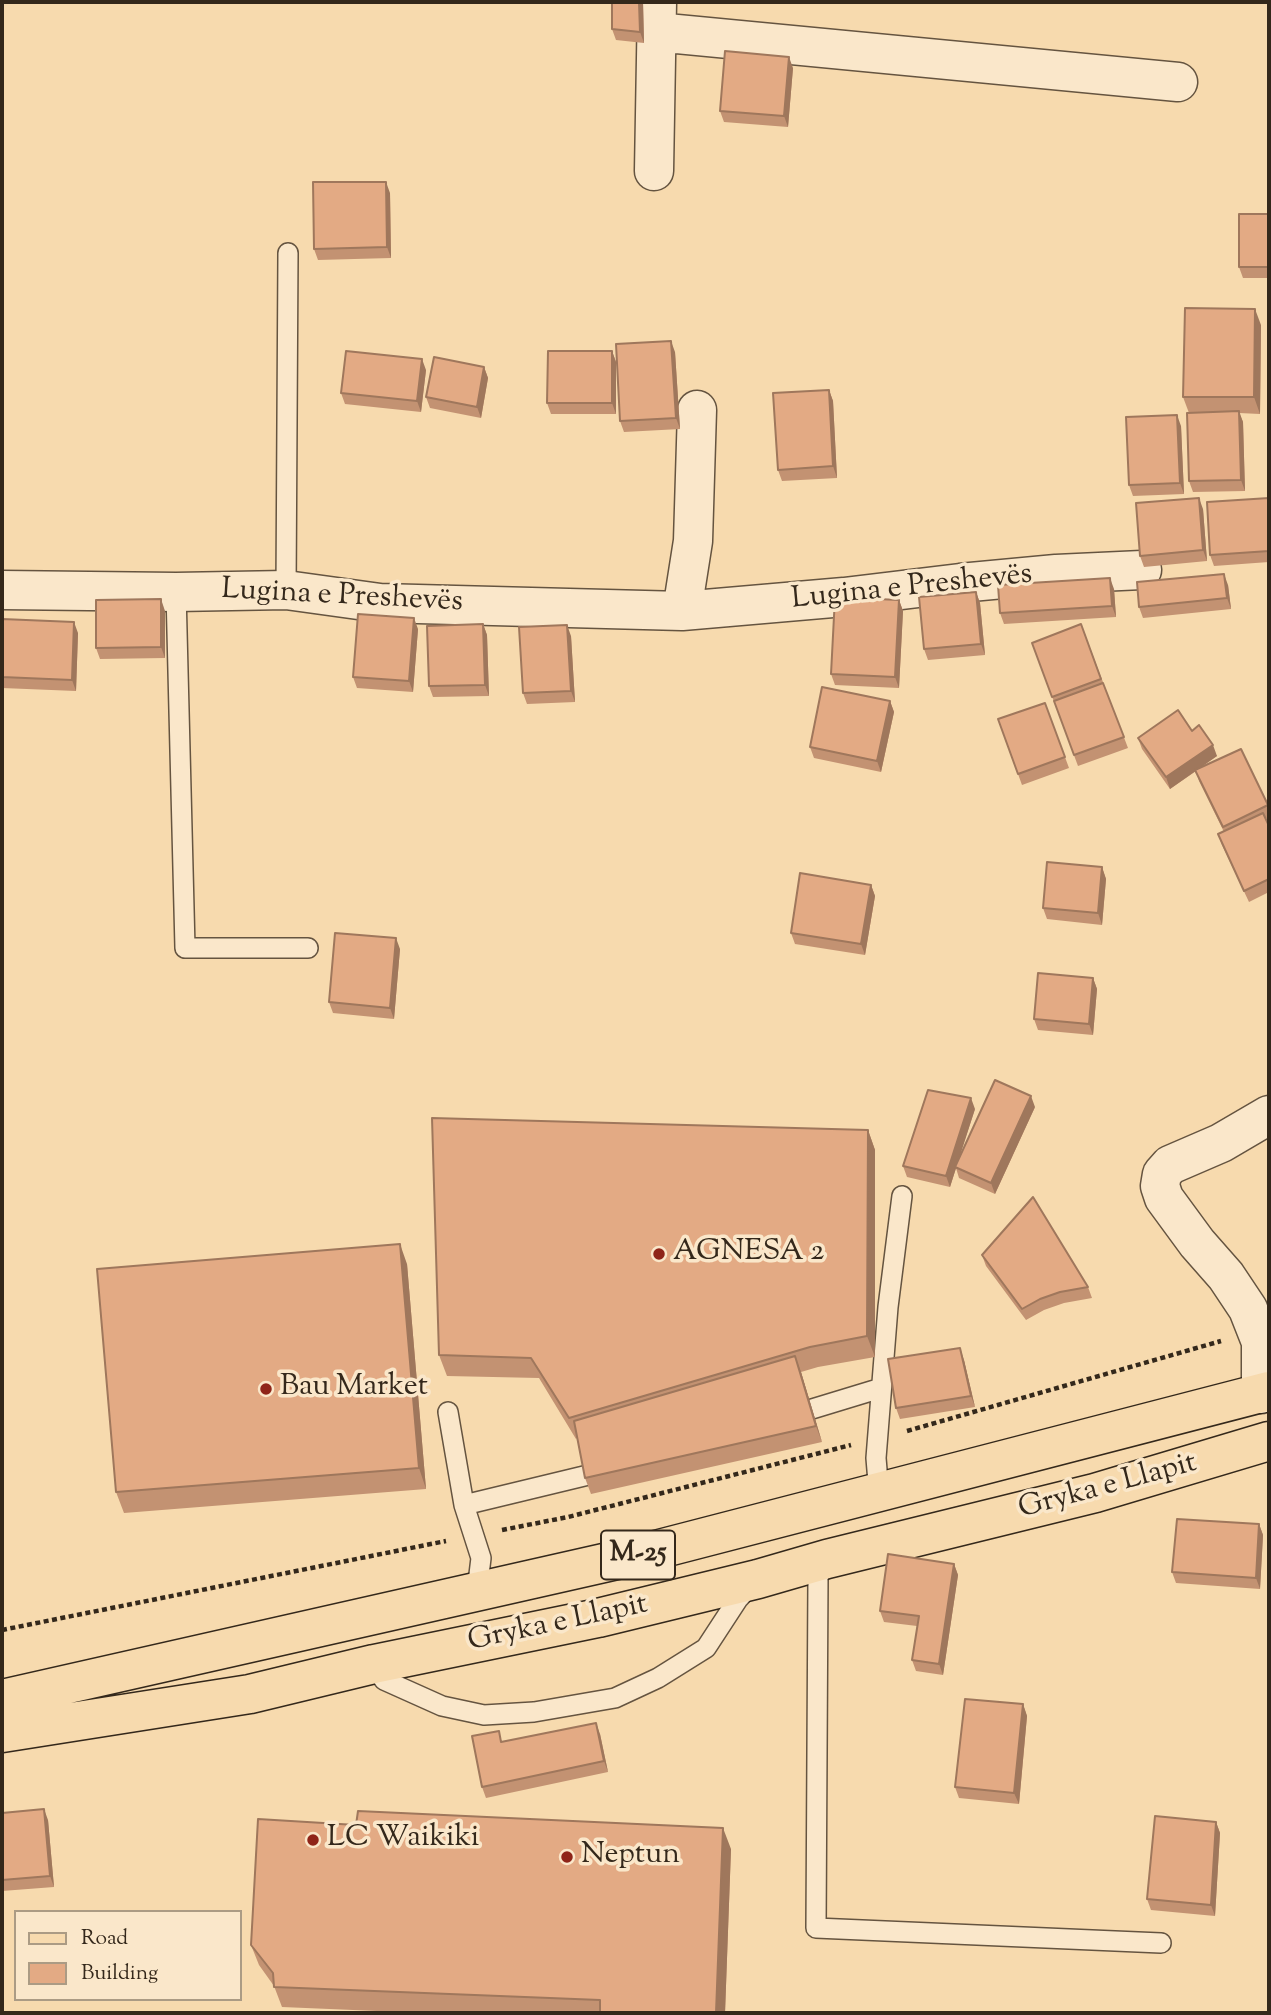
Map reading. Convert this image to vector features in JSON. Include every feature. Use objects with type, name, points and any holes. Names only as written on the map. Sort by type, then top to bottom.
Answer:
[{"type":"main road","name":"Gryka e Llapit","points":[[2,1699],[617,1560],[1265,1392]]},
{"type":"main road","name":"Gryka e Llapit","points":[[2,1734],[250,1694],[374,1664],[598,1618],[1095,1493],[1269,1441]]},
{"type":"street","points":[[654,171],[657,17],[1178,82]]},
{"type":"street","points":[[682,611],[693,541],[697,410]]},
{"type":"street","name":"Lugina e Preshevës","points":[[2,590],[286,590],[380,603],[682,611],[1056,574],[1142,570]]},
{"type":"street","name":"Gryka e Llapit","points":[[1265,1392],[1261,1342],[1248,1309],[1226,1276],[1197,1243],[1164,1198],[1160,1186],[1163,1174],[1170,1165],[1221,1143],[1269,1115]]},
{"type":"lane","points":[[286,590],[288,253]]},
{"type":"lane","points":[[176,592],[185,947],[308,948]]},
{"type":"lane","points":[[879,1494],[877,1438],[888,1307],[902,1196]]},
{"type":"lane","points":[[773,1421],[881,1388]]},
{"type":"lane","points":[[448,1412],[464,1505],[481,1558],[477,1591]]},
{"type":"lane","points":[[464,1505],[623,1466]]},
{"type":"lane","points":[[827,1559],[818,1577],[816,1928],[1161,1943]]},
{"type":"lane","points":[[374,1664],[384,1681],[442,1706],[484,1715],[534,1712],[615,1698],[658,1678],[706,1648],[738,1599],[758,1579]]},
{"type":"path","points":[[2,1630],[568,1517],[926,1427],[1257,1331]]},
{"type":"building","points":[[612,2],[639,2],[640,32],[612,29]]},
{"type":"building","points":[[725,51],[789,57],[784,116],[720,111]]},
{"type":"building","points":[[313,182],[386,182],[387,247],[314,249]]},
{"type":"building","points":[[1239,214],[1269,214],[1269,267],[1239,267]]},
{"type":"building","points":[[1185,308],[1255,309],[1254,397],[1183,397]]},
{"type":"building","points":[[671,341],[676,418],[620,421],[616,344]]},
{"type":"building","points":[[346,351],[422,359],[417,401],[341,393]]},
{"type":"building","points":[[548,351],[612,351],[612,403],[547,403]]},
{"type":"building","points":[[434,357],[484,367],[477,407],[426,397]]},
{"type":"building","points":[[829,390],[833,466],[778,470],[773,393]]},
{"type":"building","points":[[1239,411],[1241,480],[1189,481],[1187,413]]},
{"type":"building","points":[[1177,415],[1180,483],[1129,485],[1126,417]]},
{"type":"building","points":[[1199,498],[1203,550],[1140,556],[1136,503]]},
{"type":"building","points":[[1269,498],[1269,551],[1210,555],[1207,502]]},
{"type":"building","points":[[1224,574],[1227,598],[1139,607],[1137,582]]},
{"type":"building","points":[[1110,578],[1112,606],[1000,613],[998,585]]},
{"type":"building","points":[[976,592],[981,644],[924,649],[919,597]]},
{"type":"building","points":[[835,597],[899,600],[895,677],[831,674]]},
{"type":"building","points":[[161,599],[161,647],[96,648],[96,600]]},
{"type":"building","points":[[358,614],[414,618],[409,681],[353,677]]},
{"type":"building","points":[[2,619],[74,622],[72,680],[2,677]]},
{"type":"building","points":[[483,624],[485,685],[429,686],[427,626]]},
{"type":"building","points":[[1081,624],[1101,679],[1052,697],[1032,643]]},
{"type":"building","points":[[567,625],[571,691],[523,693],[519,627]]},
{"type":"building","points":[[1103,683],[1124,737],[1074,755],[1054,701]]},
{"type":"building","points":[[822,687],[890,701],[877,761],[810,747]]},
{"type":"building","points":[[1045,703],[1065,757],[1018,774],[998,719]]},
{"type":"building","points":[[1178,710],[1192,731],[1199,725],[1213,745],[1166,777],[1138,738]]},
{"type":"building","points":[[1241,749],[1268,805],[1223,827],[1195,770]]},
{"type":"building","points":[[1263,813],[1269,826],[1269,879],[1244,891],[1218,834]]},
{"type":"building","points":[[1047,862],[1102,867],[1098,913],[1043,908]]},
{"type":"building","points":[[800,873],[871,885],[861,944],[791,933]]},
{"type":"building","points":[[335,933],[396,938],[390,1008],[329,1002]]},
{"type":"building","points":[[1038,973],[1093,978],[1089,1024],[1034,1019]]},
{"type":"building","points":[[995,1080],[1031,1096],[991,1183],[955,1167]]},
{"type":"building","points":[[928,1090],[971,1098],[946,1176],[903,1166]]},
{"type":"building","name":"AGNESA 2","points":[[432,1118],[868,1130],[867,1336],[810,1347],[569,1418],[531,1358],[439,1355]]},
{"type":"building","points":[[1033,1197],[1088,1287],[1060,1292],[1022,1309],[982,1255]]},
{"type":"building","name":"Bau Market","points":[[400,1244],[419,1468],[116,1492],[97,1269]]},
{"type":"building","points":[[960,1348],[971,1396],[896,1408],[888,1359]]},
{"type":"building","points":[[795,1356],[816,1426],[585,1478],[574,1421]]},
{"type":"building","points":[[1177,1519],[1259,1524],[1256,1578],[1172,1572]]},
{"type":"building","points":[[888,1554],[954,1564],[939,1664],[912,1660],[919,1616],[880,1611]]},
{"type":"building","points":[[965,1699],[1023,1704],[1014,1793],[955,1787]]},
{"type":"building","points":[[596,1723],[604,1761],[482,1787],[472,1736],[499,1731],[501,1742]]},
{"type":"building","points":[[44,1809],[50,1876],[2,1880],[2,1813]]},
{"type":"building","points":[[358,1811],[723,1828],[716,2013],[600,2013],[600,2000],[274,1987],[273,1973],[251,1945],[258,1819],[356,1825]]},
{"type":"building","points":[[1155,1816],[1216,1822],[1211,1905],[1147,1899]]},
{"type":"place","name":"AGNESA 2","points":[[659,1254]]},
{"type":"place","name":"Bau Market","points":[[266,1389]]},
{"type":"place","name":"LC Waikiki","points":[[313,1840]]},
{"type":"place","name":"Neptun","points":[[567,1857]]}]
